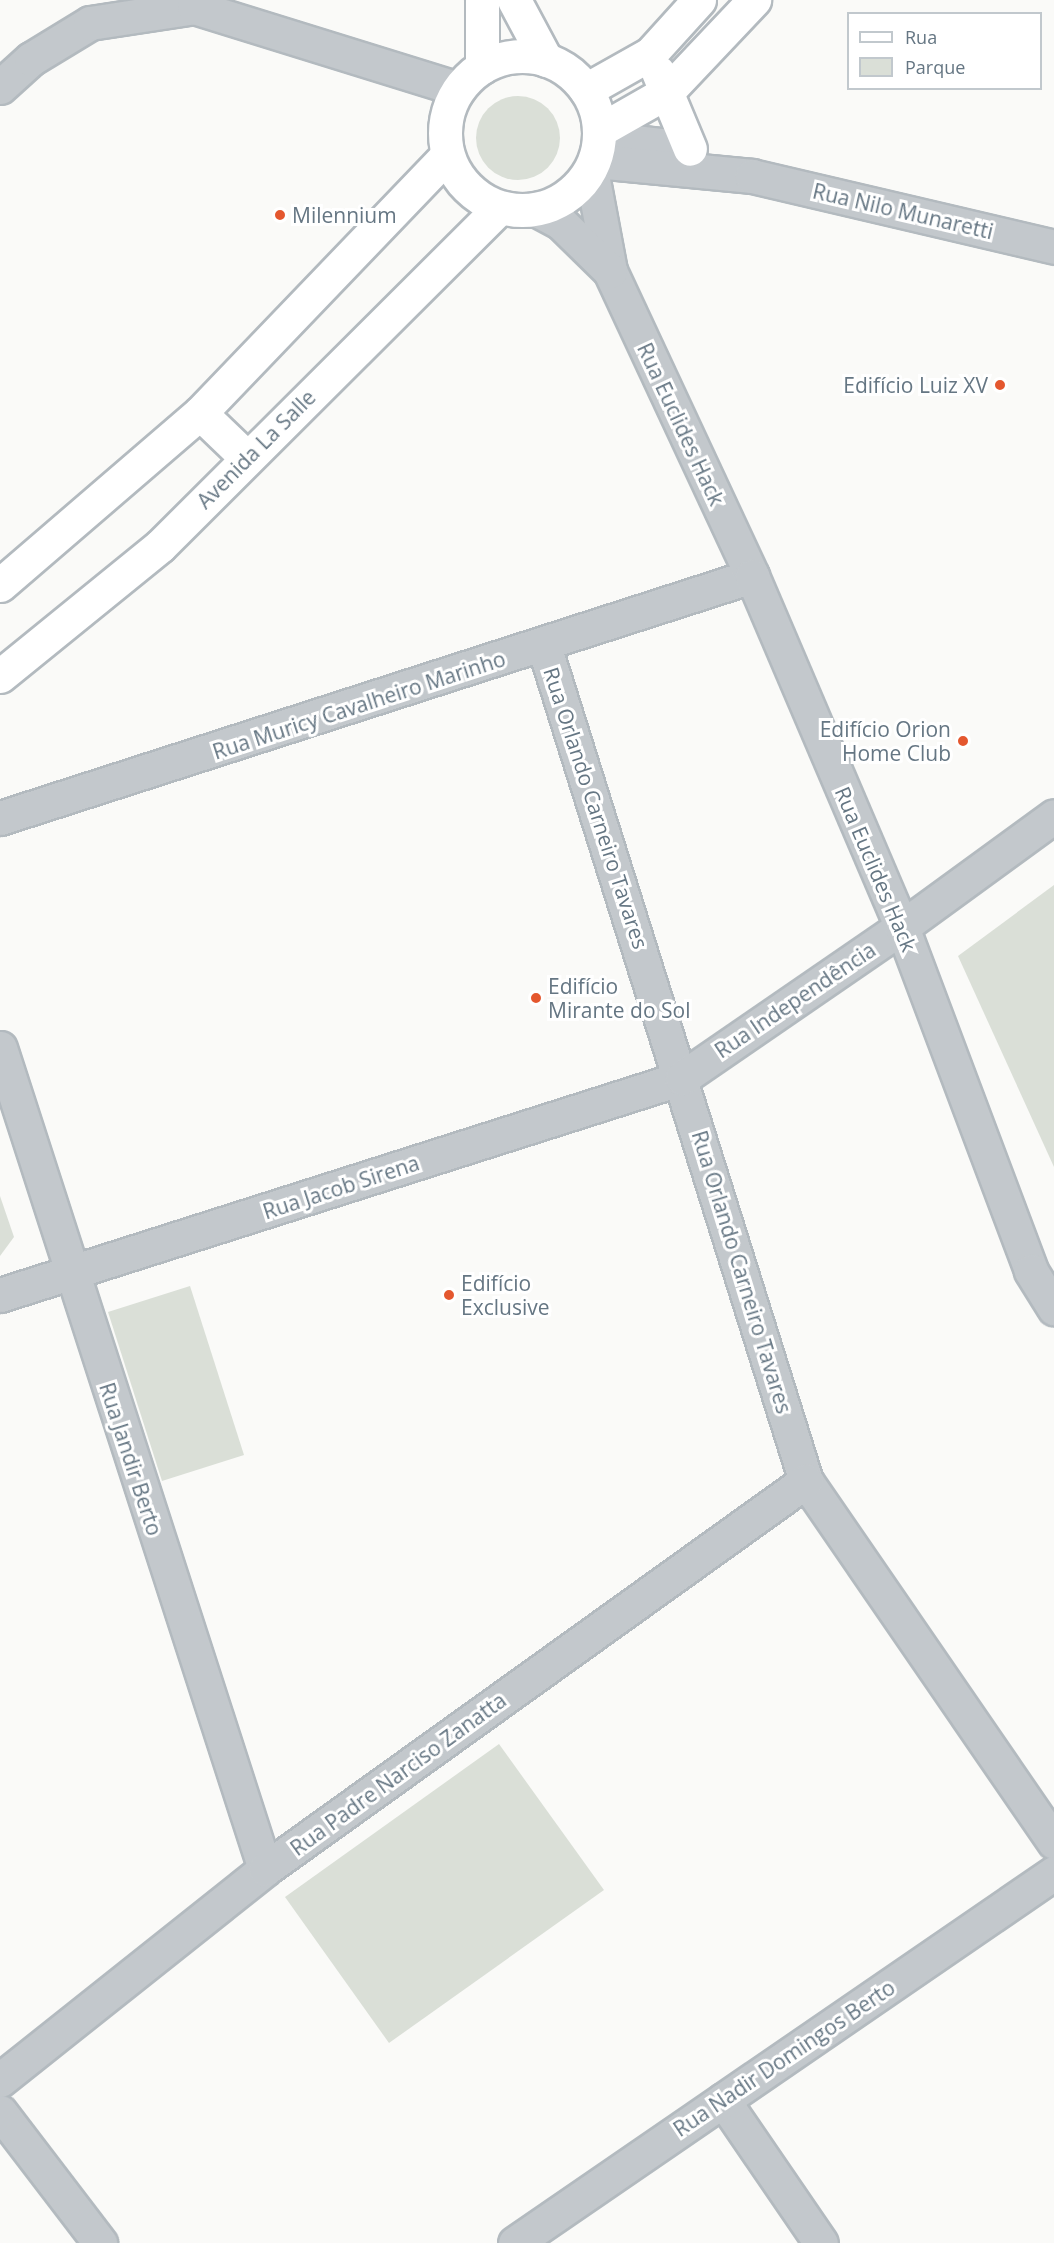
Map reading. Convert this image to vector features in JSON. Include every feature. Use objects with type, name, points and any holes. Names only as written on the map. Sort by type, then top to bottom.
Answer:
[{"type":"main road","points":[[482,0],[470,78],[444,124],[447,155],[466,188],[499,208],[537,210],[572,192],[597,150],[667,92],[754,0]]},
{"type":"main road","points":[[514,0],[546,60]]},
{"type":"main road","points":[[586,90],[650,54],[699,0]]},
{"type":"main road","points":[[650,54],[690,149]]},
{"type":"main road","points":[[470,78],[513,56],[546,60],[568,72],[586,90],[597,150]]},
{"type":"main road","points":[[0,585],[200,412],[447,155]]},
{"type":"main road","name":"Avenida La Salle","points":[[0,676],[160,546],[499,208]]},
{"type":"main road","points":[[200,412],[247,458]]},
{"type":"street","points":[[0,87],[31,59],[90,23],[195,7],[470,78]]},
{"type":"street","name":"Rua Nilo Munaretti","points":[[597,150],[690,149],[752,176]]},
{"type":"street","name":"Rua Nilo Munaretti","points":[[597,150],[752,176],[1054,247]]},
{"type":"street","name":"Rua Euclides Hack","points":[[597,150],[610,270],[752,576],[902,927],[1031,1271],[1054,1308]]},
{"type":"street","name":"Rua Euclides Hack","points":[[537,210],[560,222],[610,270]]},
{"type":"street","name":"Rua Muricy Cavalheiro Marinho","points":[[0,818],[544,646],[752,576]]},
{"type":"street","name":"Rua Orlando Carneiro Tavares","points":[[544,646],[682,1078],[806,1481],[1054,1842]]},
{"type":"street","name":"Rua Independência","points":[[682,1078],[902,927],[1054,816]]},
{"type":"street","name":"Rua Jandir Berto","points":[[0,1048],[71,1274],[265,1869]]},
{"type":"street","name":"Rua Jacob Sirena","points":[[0,1295],[682,1078]]},
{"type":"street","name":"Rua Padre Narciso Zanatta","points":[[0,2080],[265,1869],[806,1481]]},
{"type":"street","name":"Rua Nadir Domingos Berto","points":[[515,2243],[1054,1873]]},
{"type":"street","points":[[723,2100],[821,2243]]},
{"type":"street","points":[[0,2112],[100,2243]]},
{"type":"green space","points":[[510,96],[526,96],[542,103],[553,114],[560,130],[557,154],[548,168],[526,180],[510,180],[494,173],[483,162],[476,146],[476,130],[483,114],[494,103]]},
{"type":"green space","points":[[1054,885],[1054,1167],[958,956]]},
{"type":"green space","points":[[0,1196],[14,1237],[0,1256]]},
{"type":"green space","points":[[190,1286],[244,1455],[162,1481],[108,1312]]},
{"type":"green space","points":[[499,1744],[604,1890],[389,2043],[285,1897]]},
{"type":"place","name":"Milennium","points":[[280,215]]},
{"type":"place","name":"Edifício Luiz XV","points":[[1000,385]]},
{"type":"place","name":"Edifício Orion Home Club","points":[[963,741]]},
{"type":"place","name":"Edifício Mirante do Sol","points":[[536,998]]},
{"type":"place","name":"Edifício Exclusive","points":[[449,1295]]}]
